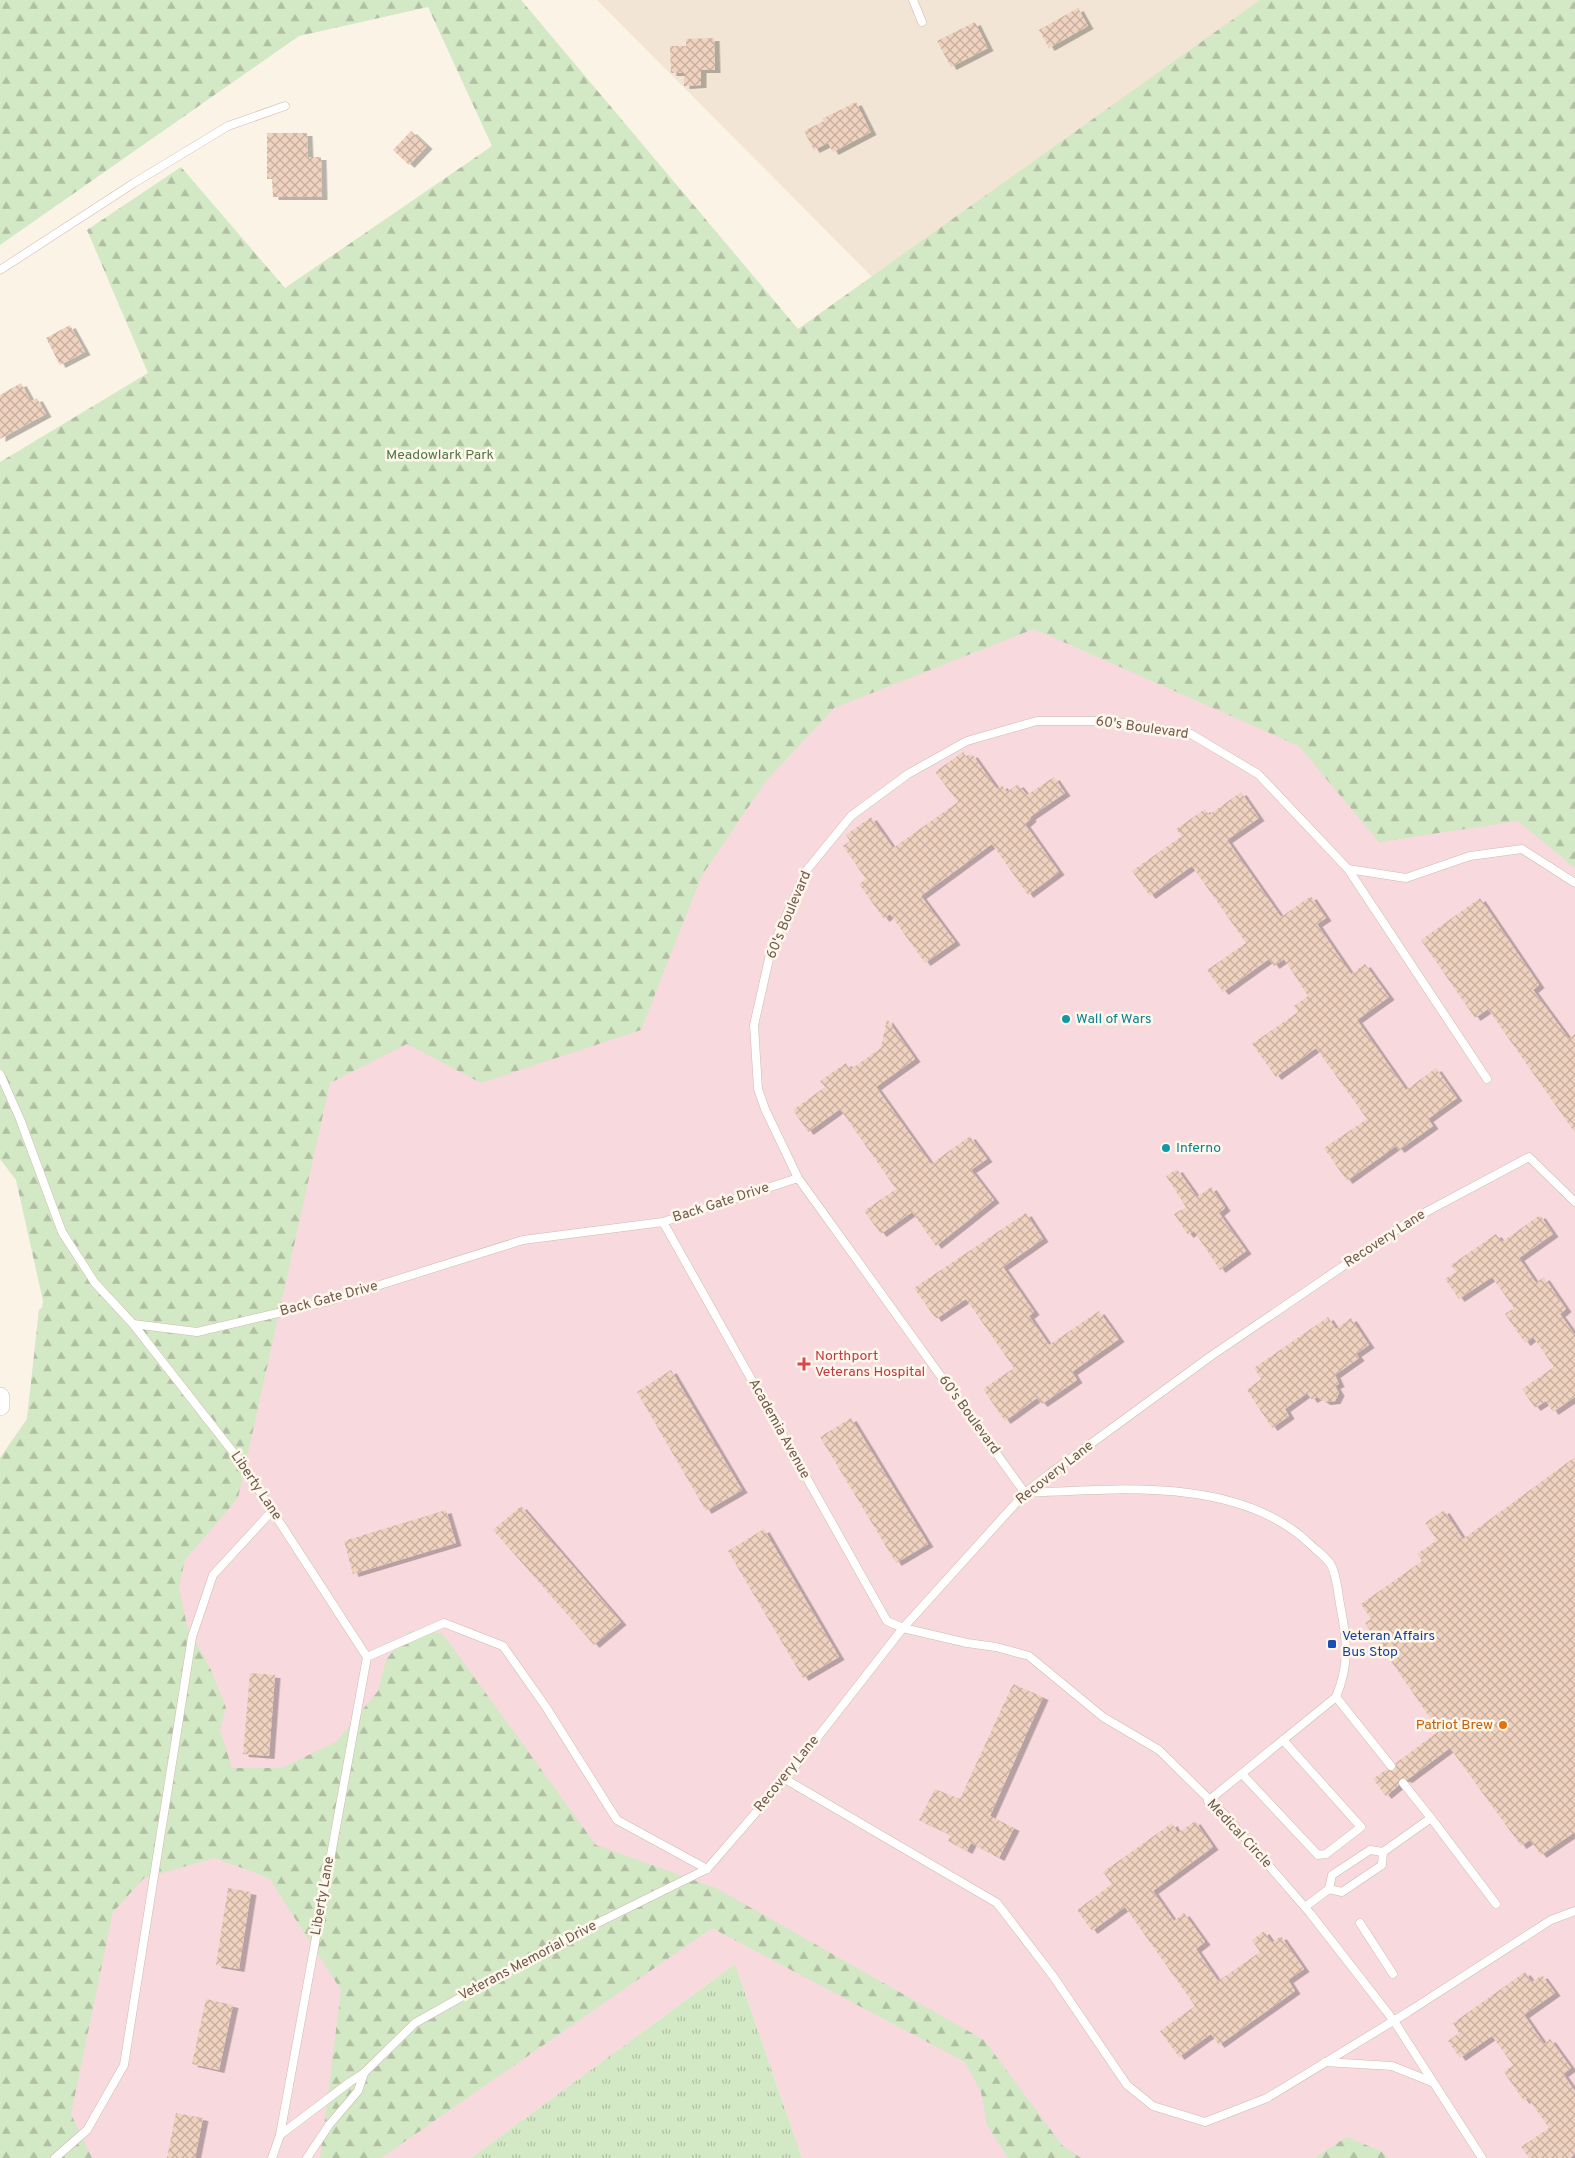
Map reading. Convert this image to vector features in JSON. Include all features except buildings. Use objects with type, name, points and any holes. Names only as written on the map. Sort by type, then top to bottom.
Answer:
[{"type":"street","points":[[0,1397],[0,1406]]},
{"type":"lane","points":[[913,0],[922,22]]},
{"type":"lane","points":[[0,270],[134,183],[228,126],[285,106]]},
{"type":"lane","name":"60's Boulevard","points":[[1025,1493],[798,1178],[765,1109],[758,1089],[754,1025],[771,950],[806,871],[851,816],[908,774],[967,741],[1037,721],[1110,721],[1191,734],[1258,774],[1348,868],[1487,1079]]},
{"type":"lane","points":[[1348,868],[1406,878],[1470,856],[1522,849],[1575,883]]},
{"type":"lane","points":[[0,1074],[20,1119],[62,1232],[96,1283],[132,1324]]},
{"type":"lane","name":"Recovery Lane","points":[[707,1869],[785,1779],[903,1628],[1025,1493],[1211,1356],[1438,1204],[1529,1158],[1575,1202]]},
{"type":"lane","name":"Back Gate Drive","points":[[132,1324],[198,1332],[329,1301],[523,1240],[663,1222],[798,1178]]},
{"type":"lane","name":"Academia Avenue","points":[[663,1222],[887,1621],[903,1628]]},
{"type":"lane","name":"Liberty Lane","points":[[132,1324],[240,1461],[367,1657],[280,2135]]},
{"type":"lane","points":[[1025,1493],[1128,1488],[1211,1496],[1265,1513],[1289,1526],[1332,1566],[1347,1636],[1345,1675],[1336,1697],[1208,1801]]},
{"type":"lane","points":[[55,2158],[87,2130],[124,2065],[192,1637],[213,1575],[272,1511]]},
{"type":"lane","points":[[367,1657],[444,1623],[503,1646],[546,1707],[617,1820],[707,1869]]},
{"type":"lane","name":"Medical Circle","points":[[903,1628],[967,1643],[996,1647],[1029,1656],[1103,1717],[1159,1750],[1208,1801],[1224,1814],[1305,1907],[1394,2021],[1482,2158]]},
{"type":"lane","points":[[1336,1697],[1391,1766]]},
{"type":"lane","points":[[1242,1774],[1318,1855],[1326,1854],[1360,1827],[1283,1740]]},
{"type":"lane","points":[[785,1779],[997,1903],[1053,1976],[1127,2085],[1153,2106],[1205,2122],[1267,2098],[1394,2021],[1551,1920],[1575,1911]]},
{"type":"lane","points":[[1404,1782],[1496,1904]]},
{"type":"lane","points":[[1305,1907],[1330,1889],[1332,1875],[1370,1850],[1383,1852],[1431,1818]]},
{"type":"lane","points":[[1330,1889],[1342,1892],[1382,1865],[1383,1852]]},
{"type":"lane","name":"Veterans Memorial Drive","points":[[280,2135],[350,2082],[364,2074],[415,2023],[559,1942],[707,1869]]},
{"type":"lane","points":[[1360,1923],[1394,1974]]},
{"type":"lane","points":[[1325,2062],[1392,2066],[1433,2082]]},
{"type":"lane","name":"Veterans Memorial Drive","points":[[307,2158],[329,2126],[358,2091],[364,2074]]},
{"type":"lane","points":[[272,2158],[280,2135]]},
{"type":"shaded area","points":[[597,0],[1347,0],[894,299]]},
{"type":"shaded area","name":"Northport Veterans Hospital","points":[[1018,581],[1575,647],[1575,2158],[802,2158],[735,1964],[471,2158],[0,2158],[0,1458],[27,1419],[39,1310],[654,831]]},
{"type":"green space","name":"Meadowlark Park","points":[[0,0],[521,0],[798,329],[1260,0],[1575,0],[1575,868],[1518,821],[1379,842],[1299,746],[1034,629],[834,708],[766,781],[702,875],[641,1030],[481,1083],[407,1044],[330,1083],[238,1498],[185,1560],[179,1587],[187,1626],[211,1670],[226,1708],[220,1730],[232,1768],[281,1768],[336,1742],[378,1691],[386,1660],[409,1631],[442,1633],[596,1845],[716,1888],[984,2040],[1062,2145],[1081,2158],[1008,2158],[987,2125],[981,2092],[965,2062],[712,1928],[381,2158],[320,2158],[341,1990],[269,1878],[215,1858],[144,1878],[113,1912],[71,2114],[92,2158],[0,2158],[0,1458],[27,1419],[39,1310],[42,1308],[43,1301],[16,1180],[0,1159],[0,462],[148,373],[87,230],[181,167],[285,288],[492,146],[428,7],[299,36],[0,245]]},
{"type":"green space","points":[[735,1964],[802,2158],[471,2158]]},
{"type":"green space","points":[[1347,2137],[1383,2152],[1388,2158],[1314,2158]]},
{"type":"place","name":"Wall of Wars","points":[[1066,1019]]},
{"type":"place","name":"Inferno","points":[[1166,1148]]},
{"type":"place","name":"Northport Veterans Hospital","points":[[804,1364]]},
{"type":"place","name":"Veteran Affairs Bus Stop","points":[[1332,1644]]},
{"type":"place","name":"Patriot Brew","points":[[1503,1725]]}]
